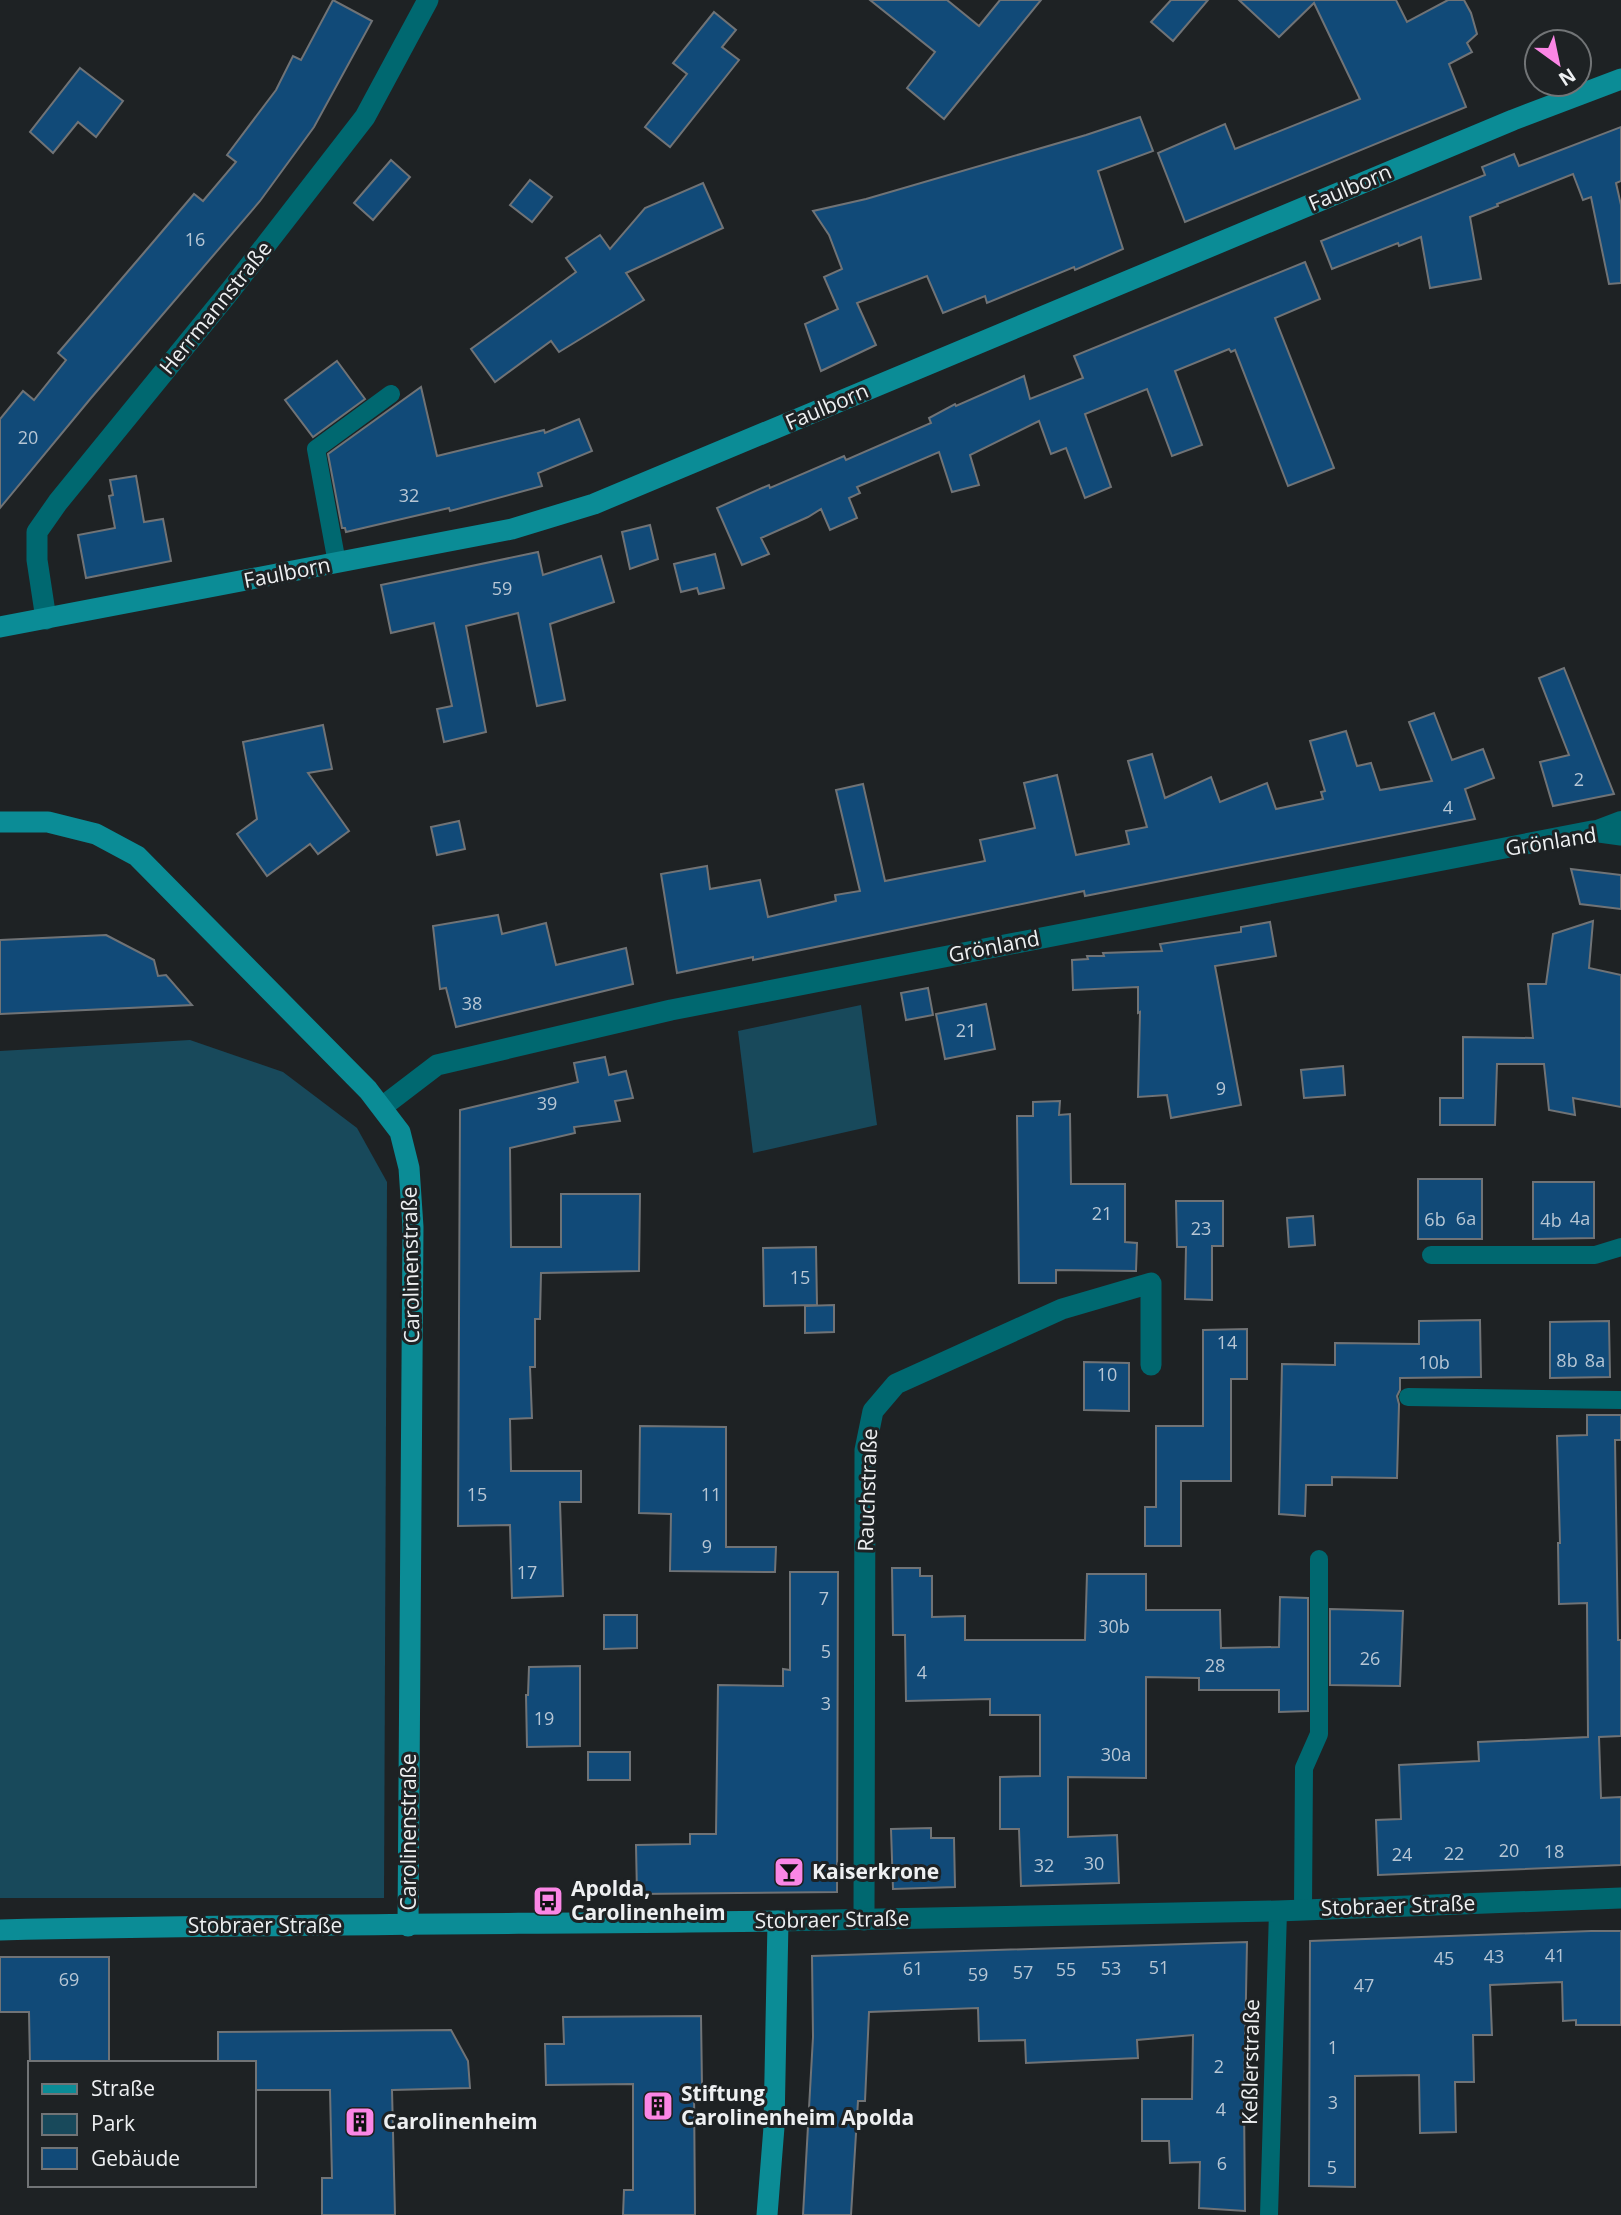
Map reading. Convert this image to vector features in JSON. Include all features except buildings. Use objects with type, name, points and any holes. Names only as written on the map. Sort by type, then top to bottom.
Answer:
[{"type":"street","name":"Herrmannstraße","points":[[46,619],[37,561],[37,532],[365,117],[428,0]]},
{"type":"street","name":"Faulborn","points":[[0,626],[512,529],[594,504],[1513,120],[1621,79]]},
{"type":"street","name":"Carolinenstraße","points":[[0,822],[48,822],[96,834],[137,856],[368,1090],[400,1132],[409,1168],[413,1227],[408,1926]]},
{"type":"street","name":"Grönland","points":[[382,1107],[437,1065],[671,1010],[1592,831],[1621,835]]},
{"type":"street","name":"Rauchstraße","points":[[864,1920],[866,1450],[873,1411],[896,1384],[1062,1309],[1151,1283],[1151,1365]]},
{"type":"street","name":"Stobraer Straße","points":[[0,1930],[864,1920],[1278,1911],[1621,1898]]},
{"type":"street","points":[[767,2215],[774,2127],[778,1921]]},
{"type":"lane","points":[[337,563],[316,449],[391,394]]},
{"type":"lane","points":[[1592,831],[1621,821]]},
{"type":"lane","points":[[1431,1255],[1595,1255],[1621,1247]]},
{"type":"lane","points":[[1408,1397],[1621,1400]]},
{"type":"lane","points":[[1303,1909],[1304,1768],[1319,1734],[1319,1559]]},
{"type":"lane","name":"Keßlerstraße","points":[[1269,2215],[1278,1911]]},
{"type":"green space","points":[[861,1005],[877,1125],[753,1153],[738,1031]]},
{"type":"green space","points":[[190,1040],[283,1072],[357,1128],[387,1182],[384,1898],[0,1898],[0,1051]]},
{"type":"place","name":"Kaiserkrone","points":[[789,1872]]},
{"type":"place","name":"Apolda, Carolinenheim","points":[[548,1901]]},
{"type":"place","name":"Stiftung Carolinenheim Apolda","points":[[658,2106]]},
{"type":"place","name":"Carolinenheim","points":[[360,2122]]}]
